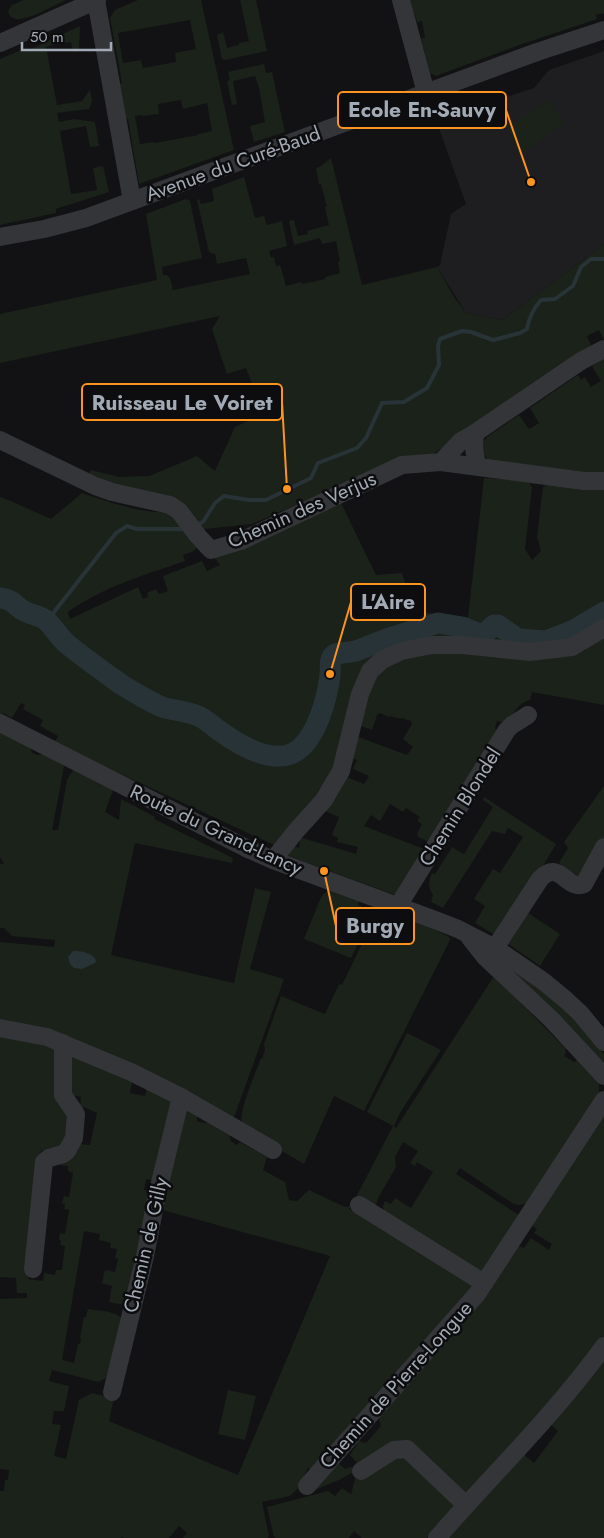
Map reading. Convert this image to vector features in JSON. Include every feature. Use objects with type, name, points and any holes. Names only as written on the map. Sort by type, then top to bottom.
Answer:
[{"type":"street","points":[[0,43],[97,0],[132,201]]},
{"type":"street","points":[[401,0],[426,93]]},
{"type":"street","name":"Avenue du Curé-Baud","points":[[0,237],[44,229],[86,218],[537,52],[604,30]]},
{"type":"street","points":[[441,462],[461,440],[475,433],[581,361],[604,349]]},
{"type":"street","points":[[475,433],[474,448],[477,466]]},
{"type":"street","name":"Chemin des Verjus","points":[[0,440],[104,489],[170,505],[179,510],[198,536],[212,550],[241,541],[402,466],[441,462],[584,481],[604,481]]},
{"type":"street","points":[[273,860],[324,800],[341,771],[360,694],[370,671],[382,660],[401,651],[432,646],[464,645],[530,652],[572,647],[604,628]]},
{"type":"street","name":"Chemin Blondel","points":[[398,906],[507,730],[528,714]]},
{"type":"street","name":"Route du Grand-Lancy","points":[[0,724],[273,860],[398,906],[466,933],[495,948],[543,981],[566,1000],[580,1013],[604,1042]]},
{"type":"street","points":[[495,948],[545,873],[549,871],[554,872],[580,886],[584,884],[604,846]]},
{"type":"street","name":"Route du Grand-Lancy","points":[[466,933],[485,957],[551,1018],[604,1076]]},
{"type":"street","points":[[0,1028],[36,1034],[63,1043],[131,1072],[181,1097],[273,1150]]},
{"type":"street","points":[[33,1269],[44,1162],[67,1151],[74,1138],[76,1114],[63,1095],[63,1043]]},
{"type":"street","name":"Chemin de Gilly","points":[[112,1392],[181,1097]]},
{"type":"street","name":"Chemin de Pierre-Longue","points":[[307,1486],[477,1294],[604,1100]]},
{"type":"street","name":"Chemin de Pierre-Longue","points":[[359,1205],[484,1283]]},
{"type":"street","points":[[437,1538],[567,1395],[604,1346]]},
{"type":"street","points":[[361,1471],[394,1450],[407,1449],[466,1505]]},
{"type":"shaded area","points":[[24,0],[66,0],[27,18],[16,19],[12,17],[8,11],[12,5]]},
{"type":"shaded area","points":[[138,0],[201,0],[234,150],[139,184],[128,119],[123,119],[116,84],[122,83],[110,18],[115,10]],"holes":[[[190,20],[196,49],[175,53],[176,62],[143,68],[141,60],[123,63],[118,33]],[[181,100],[183,109],[207,103],[212,131],[155,143],[140,144],[135,116],[159,114],[158,104]]]},
{"type":"shaded area","points":[[240,0],[256,0],[267,51],[225,60],[222,59],[217,35],[223,32],[227,48],[249,41]]},
{"type":"shaded area","points":[[410,0],[604,0],[604,13],[596,15],[597,19],[436,76],[430,73],[421,39],[425,37],[422,21],[417,22]]},
{"type":"shaded area","points":[[80,26],[79,51],[73,52],[71,42],[60,42],[46,47],[57,105],[82,101],[90,90],[92,101],[89,109],[57,113],[59,122],[74,119],[95,122],[99,146],[90,147],[86,126],[60,131],[71,194],[97,190],[93,168],[103,166],[109,192],[56,209],[56,213],[0,225],[0,59],[26,48],[27,51]]},
{"type":"shaded area","points":[[604,51],[604,244],[502,320],[466,313],[437,267],[440,265],[451,214],[466,204],[436,120],[534,88],[549,70]]},
{"type":"shaded area","points":[[264,64],[266,73],[272,72],[285,132],[254,142],[250,126],[265,122],[255,76],[233,81],[237,104],[232,105],[227,81],[230,80],[228,72]]},
{"type":"shaded area","points":[[549,100],[565,123],[523,152],[507,128]]},
{"type":"shaded area","points":[[331,158],[362,285],[437,267],[454,297],[466,313],[502,320],[604,244],[604,340],[599,330],[587,336],[591,345],[588,350],[427,458],[399,460],[252,524],[186,531],[193,544],[198,547],[192,552],[183,555],[185,561],[124,582],[95,595],[68,612],[70,619],[138,587],[143,599],[148,597],[147,593],[156,589],[159,594],[168,591],[163,576],[202,561],[207,571],[220,565],[214,557],[341,503],[376,575],[402,573],[411,601],[428,613],[468,617],[484,478],[527,480],[532,487],[525,549],[532,560],[541,551],[537,537],[543,487],[550,482],[604,489],[604,625],[570,645],[384,655],[337,773],[305,814],[274,845],[54,743],[58,736],[40,726],[43,720],[23,709],[25,705],[21,703],[12,718],[3,713],[0,715],[0,497],[51,519],[82,493],[136,509],[168,512],[85,478],[91,470],[119,477],[149,476],[197,456],[215,471],[235,427],[264,414],[246,368],[227,374],[212,329],[220,316],[0,363],[0,314],[157,280],[146,214],[186,199],[190,201],[202,258],[162,267],[163,275],[167,275],[170,278],[173,290],[250,274],[246,258],[217,264],[215,254],[209,252],[197,200],[199,199],[201,204],[214,201],[212,189],[244,177],[255,218],[264,216],[267,225],[282,221],[287,246],[269,251],[271,258],[274,257],[276,266],[280,265],[286,286],[325,279],[325,277],[340,273],[336,241],[322,244],[320,238],[294,245],[289,221],[294,220],[298,236],[308,234],[307,231],[329,225],[325,207],[327,207],[316,168]]},
{"type":"shaded area","points":[[604,359],[604,474],[560,473],[488,461],[483,449],[483,443],[487,437],[519,415],[529,429],[539,423],[530,408],[578,375],[581,380],[585,377],[591,387],[601,381],[592,366]]},
{"type":"shaded area","points":[[604,631],[604,705],[532,692],[530,700],[519,706],[507,723],[497,721],[495,728],[501,732],[432,841],[418,837],[417,834],[422,824],[417,821],[420,817],[406,808],[403,812],[390,804],[380,821],[371,815],[364,826],[424,849],[398,896],[283,854],[293,846],[299,848],[300,841],[296,836],[356,854],[358,847],[337,842],[338,838],[332,835],[339,817],[322,810],[342,775],[364,784],[369,776],[353,769],[357,760],[347,757],[353,735],[407,755],[413,747],[403,739],[412,724],[411,721],[389,717],[380,713],[377,715],[372,730],[356,724],[370,680],[391,660],[456,649],[534,656],[585,651],[586,643]]},
{"type":"shaded area","points":[[0,731],[30,746],[32,753],[37,755],[43,754],[62,763],[64,767],[52,830],[58,830],[67,780],[74,770],[113,790],[105,812],[119,820],[121,799],[155,817],[154,819],[233,858],[232,863],[135,843],[111,955],[234,983],[255,888],[271,892],[250,969],[284,979],[233,1120],[0,1023],[0,942],[54,947],[55,940],[12,936],[4,928],[0,928],[0,864],[4,864],[0,857]]},
{"type":"shaded area","points":[[604,786],[604,839],[581,878],[559,863],[568,848],[564,842]]},
{"type":"shaded area","points":[[484,797],[556,844],[497,936],[475,923],[485,906],[474,899],[493,869],[500,873],[523,837],[508,828],[505,834],[492,831],[443,908],[431,902],[433,895],[429,884],[432,873],[435,874],[452,847],[464,854],[493,807],[483,800]]},
{"type":"shaded area","points":[[330,890],[359,900],[358,905],[373,912],[351,958],[304,939],[322,895]]},
{"type":"shaded area","points":[[380,907],[422,923],[449,937],[450,940],[364,1111],[334,1096],[304,1164],[280,1150],[242,1123],[241,1118],[245,1101],[262,1059],[265,1050],[264,1044],[281,996],[325,1014],[339,984],[342,985]]},
{"type":"shaded area","points":[[525,911],[560,934],[540,966],[507,943]]},
{"type":"shaded area","points":[[73,951],[89,954],[96,960],[95,963],[82,969],[74,968],[70,964],[68,957]]},
{"type":"shaded area","points":[[494,960],[527,977],[558,1002],[604,1054],[604,1071]]},
{"type":"shaded area","points":[[494,976],[565,1048],[564,1056],[574,1062],[578,1060],[599,1082],[599,1095],[531,1203],[518,1205],[512,1203],[460,1168],[456,1174],[522,1217],[487,1271],[476,1273],[384,1213],[383,1206],[385,1201],[391,1204],[395,1198],[411,1208],[433,1172],[417,1162],[415,1166],[410,1163],[418,1151],[403,1142],[395,1157],[396,1167],[378,1198],[375,1209],[356,1197],[393,1126],[367,1112],[407,1033],[441,1050],[400,1113],[394,1126],[396,1128]]},
{"type":"shaded area","points":[[0,1031],[34,1037],[59,1046],[61,1053],[59,1103],[72,1115],[69,1135],[62,1148],[55,1151],[41,1151],[28,1279],[43,1281],[44,1273],[55,1275],[56,1270],[62,1270],[65,1246],[60,1245],[61,1240],[59,1240],[60,1233],[65,1234],[69,1210],[64,1209],[65,1204],[62,1203],[64,1196],[69,1197],[73,1173],[68,1171],[68,1166],[54,1164],[68,1156],[78,1144],[90,1145],[97,1113],[80,1106],[81,1097],[66,1094],[65,1048],[133,1077],[130,1093],[145,1096],[147,1087],[150,1085],[166,1095],[175,1110],[157,1181],[146,1179],[144,1190],[155,1193],[128,1303],[124,1305],[109,1302],[112,1286],[102,1283],[105,1270],[115,1272],[118,1259],[115,1258],[117,1249],[110,1248],[111,1243],[99,1240],[100,1234],[84,1231],[62,1360],[74,1363],[78,1344],[80,1344],[84,1317],[86,1317],[88,1309],[113,1313],[118,1315],[124,1322],[112,1375],[98,1382],[52,1370],[49,1381],[69,1386],[64,1411],[54,1411],[52,1424],[61,1425],[54,1456],[66,1459],[79,1400],[92,1393],[114,1398],[109,1421],[238,1475],[330,1256],[159,1209],[184,1104],[197,1112],[197,1121],[208,1123],[229,1135],[231,1141],[237,1145],[240,1142],[267,1157],[263,1170],[285,1182],[289,1200],[297,1201],[309,1190],[345,1207],[351,1206],[349,1209],[388,1234],[390,1231],[472,1282],[473,1291],[314,1471],[308,1468],[304,1476],[308,1478],[290,1496],[262,1502],[268,1538],[183,1538],[187,1533],[179,1526],[169,1538],[0,1538],[0,1491],[4,1491],[5,1480],[8,1480],[9,1470],[0,1469],[0,1299],[27,1298],[27,1293],[17,1293],[16,1278],[0,1277]]},
{"type":"shaded area","points":[[604,1109],[604,1336],[601,1341],[470,1495],[463,1495],[413,1447],[363,1466],[357,1463],[350,1455],[359,1441],[366,1443],[381,1426],[378,1415],[515,1245],[524,1248],[531,1238],[549,1250],[552,1244],[534,1233],[537,1229],[528,1223]]},
{"type":"shaded area","points":[[604,1360],[604,1538],[444,1538],[522,1453],[534,1463],[558,1431],[549,1423]]},
{"type":"shaded area","points":[[228,1390],[256,1396],[245,1440],[218,1434]]},
{"type":"shaded area","points":[[404,1454],[458,1508],[427,1538],[362,1538],[354,1531],[349,1538],[274,1537],[267,1507],[328,1491],[335,1496],[342,1488],[351,1494],[355,1479],[394,1455]]},
{"type":"shaded area","points":[[336,1461],[345,1469],[351,1467],[355,1471],[315,1490]]},
{"type":"waterway","points":[[195,525],[203,522],[215,503],[224,496],[249,500],[266,500],[311,478],[318,463],[357,448],[366,438],[382,403],[404,402],[427,388],[439,365],[438,346],[440,339],[462,331],[471,332],[493,340],[520,333],[527,329],[532,313],[541,300],[555,299],[573,286],[581,267],[591,259],[604,259]]},
{"type":"waterway","points":[[47,621],[116,533],[127,526],[137,529],[182,529],[186,527]]},
{"type":"waterway","points":[[0,598],[8,600],[26,612],[45,619],[67,644],[136,694],[162,707],[198,716],[245,747],[273,756],[291,754],[300,748],[314,730],[323,708],[331,661],[335,654],[356,651],[389,638],[438,623],[462,627],[483,635],[494,625],[498,625],[518,639],[546,641],[574,630],[604,612]]},
{"type":"place","name":"Ecole En-Sauvy","points":[[531,182]]},
{"type":"place","name":"Ruisseau Le Voiret","points":[[287,489]]},
{"type":"place","name":"L'Aire","points":[[330,674]]},
{"type":"place","name":"Burgy","points":[[324,871]]}]
